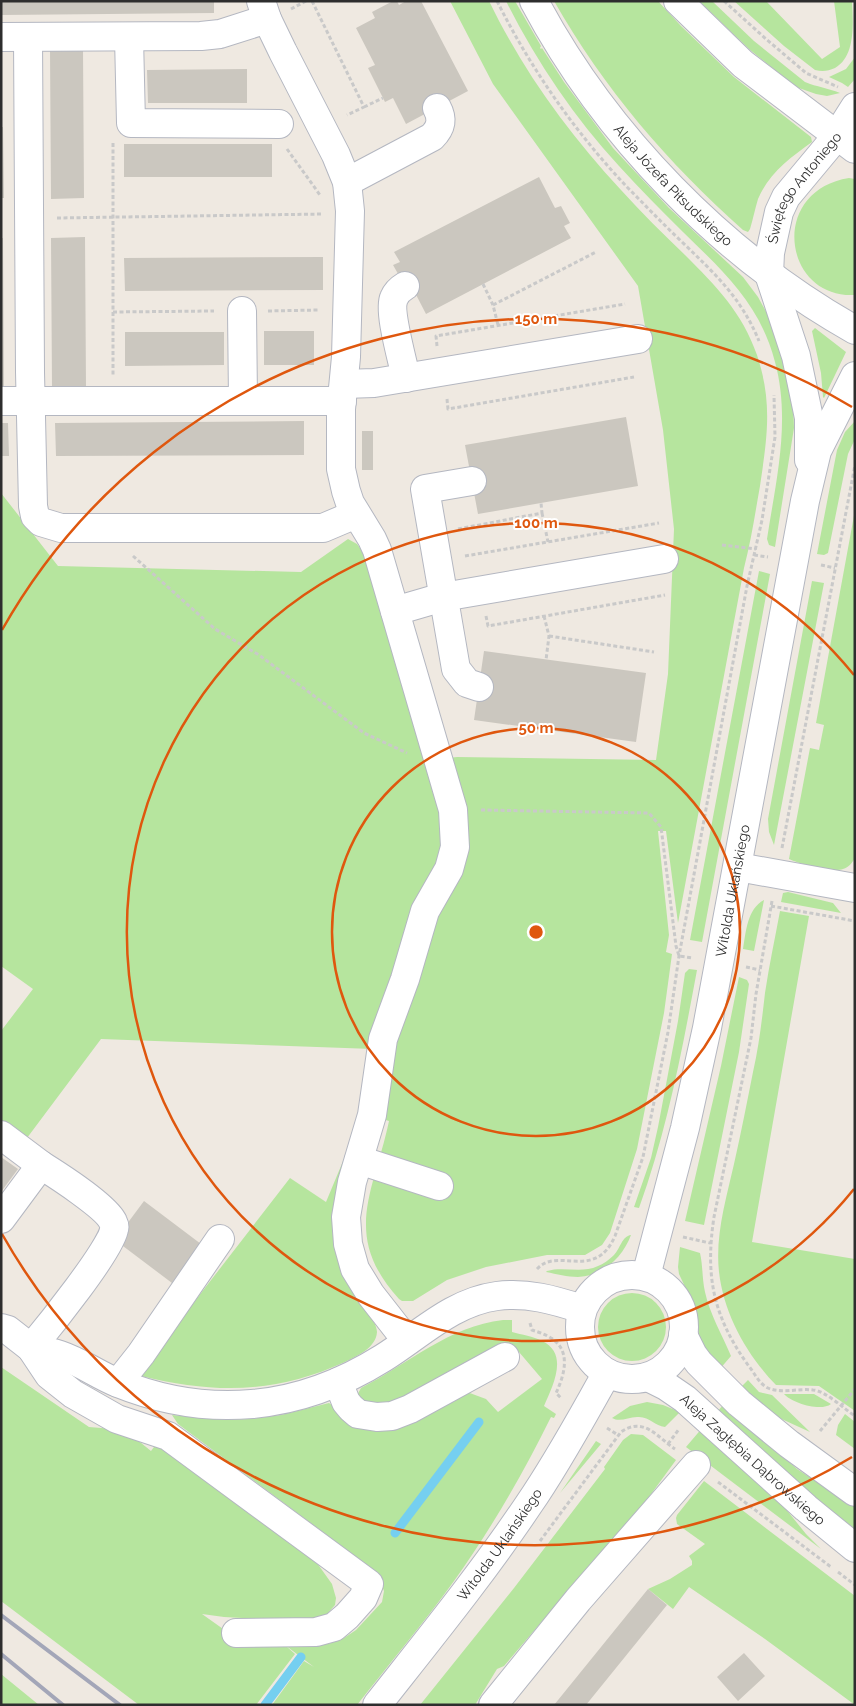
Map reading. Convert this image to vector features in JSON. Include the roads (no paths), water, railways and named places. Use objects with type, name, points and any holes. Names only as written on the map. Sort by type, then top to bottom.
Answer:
[{"type":"street","name":"Aleja Józefa Piłsudskiego","points":[[534,1],[560,47],[603,108],[676,192],[710,225],[769,274],[855,330]]},
{"type":"street","points":[[678,1],[743,64],[845,143]]},
{"type":"street","points":[[356,514],[323,528],[61,528],[40,522],[35,516],[33,506],[29,218],[14,37],[201,36],[220,34],[264,10],[336,155],[347,182],[350,211],[348,311],[343,392],[342,477],[348,497],[374,545],[454,810],[455,847],[449,869],[425,912],[405,978],[383,1039],[372,1115],[352,1182],[346,1217],[350,1256],[355,1269],[371,1295],[407,1341]]},
{"type":"street","points":[[129,37],[131,123],[279,124]]},
{"type":"street","name":"Świętego Antoniego","points":[[769,274],[770,253],[779,212],[791,189],[845,143],[850,99]]},
{"type":"street","points":[[347,182],[432,137],[437,131],[441,120],[437,108]]},
{"type":"street","name":"Witolda Uklańskiego","points":[[769,274],[796,356],[809,418],[810,446],[805,501]]},
{"type":"street","points":[[405,286],[394,298],[392,309],[406,378]]},
{"type":"street","points":[[242,311],[243,400]]},
{"type":"street","points":[[1,401],[243,400],[343,392],[374,383],[638,339]]},
{"type":"street","name":"Witolda Uklańskiego","points":[[646,1276],[698,1071],[738,867],[805,501],[817,452],[855,376]]},
{"type":"street","points":[[831,423],[855,404]]},
{"type":"street","points":[[472,481],[425,489],[456,669],[467,683],[479,687]]},
{"type":"street","points":[[395,611],[443,597],[664,559]]},
{"type":"street","points":[[738,867],[855,888]]},
{"type":"street","points":[[1,1135],[89,1198],[112,1220],[114,1229],[108,1246],[49,1327],[31,1348]]},
{"type":"street","points":[[359,1160],[439,1186]]},
{"type":"street","points":[[1,1219],[41,1165]]},
{"type":"street","points":[[118,1383],[141,1354],[220,1239]]},
{"type":"street","points":[[624,1275],[646,1276],[663,1285],[674,1296],[684,1319],[682,1343],[674,1358],[662,1370],[648,1377],[631,1379],[615,1377],[594,1364],[585,1350],[580,1334],[582,1309],[595,1289],[608,1280],[624,1275]]},
{"type":"street","points":[[31,1348],[60,1354],[118,1383],[137,1390],[175,1400],[204,1404],[234,1405],[286,1399],[338,1382],[381,1359],[451,1310],[490,1297],[511,1294],[533,1296],[582,1309]]},
{"type":"street","points":[[1,1328],[8,1330],[31,1348],[49,1375],[73,1394],[117,1419],[168,1436],[369,1584],[363,1598],[347,1616],[334,1626],[316,1632],[236,1633]]},
{"type":"street","points":[[683,1336],[692,1355],[739,1403],[789,1444],[855,1492]]},
{"type":"street","points":[[338,1382],[346,1402],[358,1414],[376,1417],[392,1416],[410,1410],[505,1357]]},
{"type":"street","name":"Witolda Uklańskiego","points":[[377,1705],[470,1586],[522,1515],[560,1455],[607,1373]]},
{"type":"street","name":"Aleja Zagłębia Dąbrowskiego","points":[[648,1377],[685,1399],[794,1497],[855,1548]]},
{"type":"street","points":[[498,1703],[578,1600],[696,1465]]},
{"type":"waterway","points":[[395,1533],[479,1422]]},
{"type":"waterway","points":[[265,1705],[301,1657]]},
{"type":"railway","points":[[1,1615],[120,1705]]},
{"type":"railway","points":[[1,1654],[63,1705]]}]
